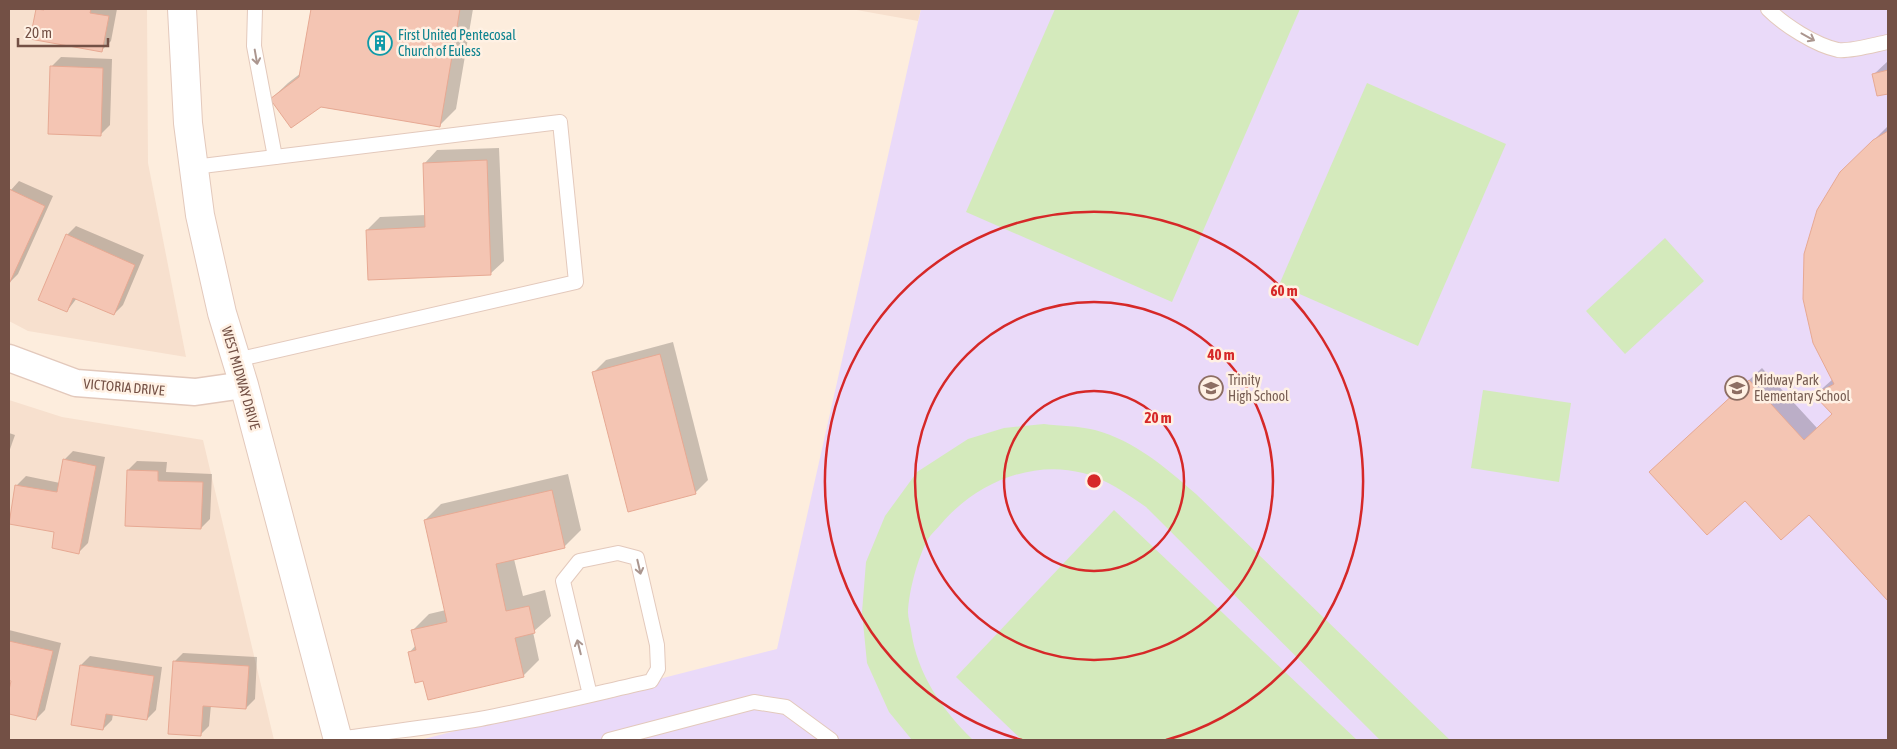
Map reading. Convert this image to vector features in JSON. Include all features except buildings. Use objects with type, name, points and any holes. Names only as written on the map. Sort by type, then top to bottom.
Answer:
[{"type":"street","name":"WEST MIDWAY DRIVE","points":[[182,9],[188,123],[202,225],[222,313],[240,373],[338,740]]},
{"type":"street","name":"VICTORIA DRIVE","points":[[9,358],[76,383],[195,392],[240,373]]},
{"type":"lane","points":[[255,9],[254,46],[274,157]]},
{"type":"lane","points":[[1768,9],[1780,20],[1814,40],[1840,51],[1888,42]]},
{"type":"lane","points":[[194,168],[560,122],[576,282],[240,373]]},
{"type":"lane","points":[[338,740],[479,719],[590,694],[651,680],[658,669],[657,646],[637,558],[618,553],[579,561],[563,581],[590,694]]},
{"type":"lane","points":[[609,740],[754,702],[786,707],[831,740]]},
{"type":"shaded area","points":[[9,9],[147,9],[148,163],[186,357],[28,331],[9,321]]},
{"type":"shaded area","points":[[851,9],[921,9],[918,21]]},
{"type":"shaded area","name":"Trinity High School","points":[[921,9],[1888,9],[1888,740],[420,740],[777,649]]},
{"type":"shaded area","points":[[9,400],[62,417],[203,440],[274,740],[9,740]]},
{"type":"green space","points":[[1055,9],[1300,9],[1172,302],[966,212]]},
{"type":"green space","points":[[1367,83],[1506,144],[1418,346],[1279,285]]},
{"type":"green space","points":[[1665,238],[1704,281],[1625,354],[1586,311]]},
{"type":"green space","points":[[1483,390],[1571,403],[1559,482],[1471,468]]},
{"type":"green space","points":[[1044,424],[1095,430],[1110,435],[1136,448],[1161,465],[1196,494],[1450,740],[1380,740],[1146,507],[1100,479],[1083,473],[1043,470],[1023,473],[986,487],[954,510],[932,533],[924,546],[912,584],[908,612],[914,646],[925,676],[941,704],[973,740],[912,740],[889,712],[867,663],[862,612],[866,562],[885,516],[917,472],[968,439],[1004,428]]},
{"type":"green space","points":[[1114,510],[1357,740],[1022,740],[956,677]]},
{"type":"place","name":"First United Pentecosal Church of Euless","points":[[380,43]]},
{"type":"place","name":"Trinity High School","points":[[1211,388]]},
{"type":"place","name":"Midway Park Elementary School","points":[[1737,388]]}]
